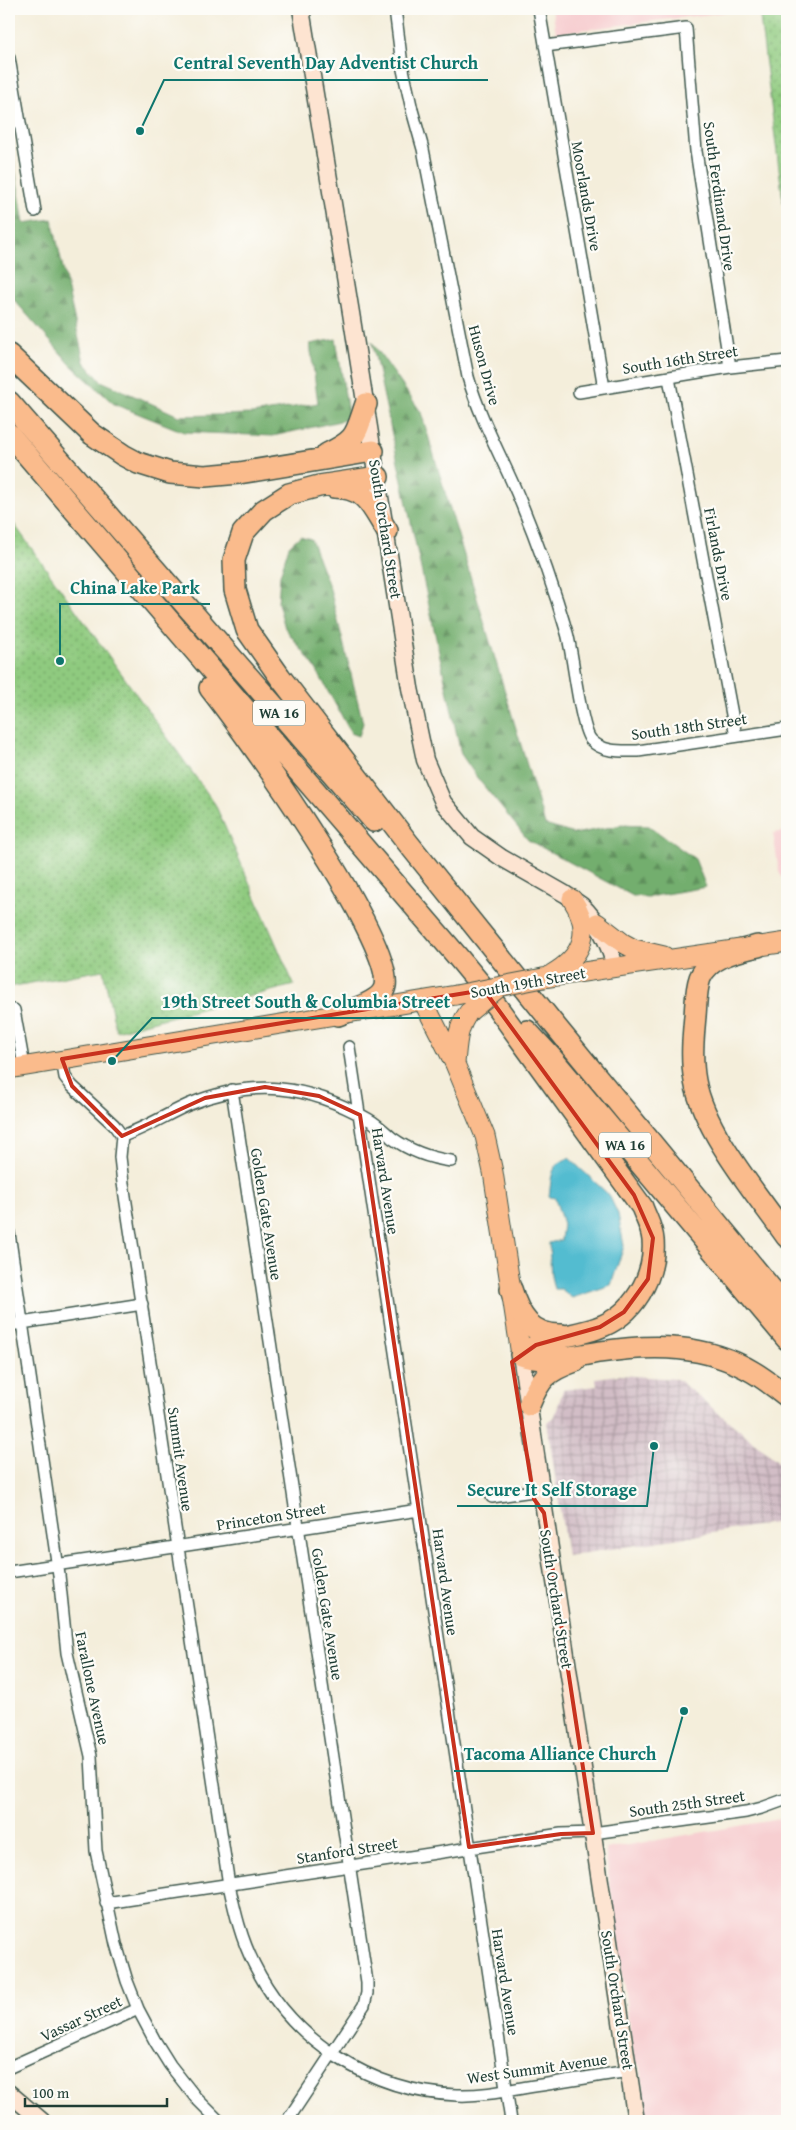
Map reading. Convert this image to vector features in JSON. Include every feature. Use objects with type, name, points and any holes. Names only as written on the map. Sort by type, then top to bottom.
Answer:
[{"type":"highway","points":[[9,355],[92,434],[138,463],[170,473],[205,476],[239,473],[374,451]]},
{"type":"highway","points":[[9,365],[81,437],[106,456],[149,476],[186,485],[220,484],[267,477],[344,446],[355,436],[366,404]]},
{"type":"highway","name":"WA 16","points":[[9,402],[552,1022],[787,1308]]},
{"type":"highway","name":"WA 16","points":[[9,434],[457,956],[550,1056],[787,1340]]},
{"type":"highway","points":[[9,438],[239,725],[347,889],[369,932],[385,981],[380,995],[368,1003],[338,1015]]},
{"type":"highway","points":[[378,477],[319,486],[289,494],[264,510],[243,533],[234,560],[234,590],[247,630],[280,677],[402,836],[552,1022]]},
{"type":"highway","points":[[319,486],[349,488],[366,497],[387,531]]},
{"type":"highway","points":[[758,946],[731,953],[717,960],[700,977],[693,1040],[695,1081],[706,1117],[787,1238]]},
{"type":"highway","points":[[457,956],[481,985],[500,1014],[629,1188],[642,1207],[650,1226],[653,1249],[650,1272],[645,1285],[624,1312],[609,1323],[591,1330],[536,1344],[520,1345]]},
{"type":"highway","points":[[511,1289],[521,1314],[532,1326],[548,1334],[573,1334]]},
{"type":"highway","points":[[529,1405],[540,1381],[554,1370],[643,1340],[672,1339],[716,1347],[743,1358],[770,1374],[787,1388]]},
{"type":"highway","points":[[520,1345],[540,1359],[658,1346],[701,1352],[719,1357],[752,1372],[787,1396]]},
{"type":"main road","name":"South Orchard Street","points":[[301,9],[417,723],[426,760],[438,793],[451,814],[472,837],[502,858],[572,899],[588,912],[597,923],[611,950],[615,967]]},
{"type":"main road","points":[[551,976],[572,960],[580,949],[582,925],[580,912],[572,899]]},
{"type":"main road","points":[[597,923],[634,949],[675,958]]},
{"type":"main road","name":"South 19th Street","points":[[16,1067],[423,1001],[498,988],[551,976],[787,942]]},
{"type":"main road","points":[[455,1064],[459,1030],[463,1020],[469,1012],[498,988]]},
{"type":"main road","name":"South Orchard Street","points":[[423,1001],[455,1064],[479,1119],[489,1152],[520,1345],[636,2121]]},
{"type":"main road","points":[[520,1345],[510,1348],[534,1499],[543,1506]]},
{"type":"main road","points":[[9,2093],[42,2121]]},
{"type":"street","name":"Huson Drive","points":[[394,9],[402,64],[423,149],[468,377],[477,407],[533,532],[568,635],[585,724],[590,739],[597,744]]},
{"type":"street","name":"Moorlands Drive","points":[[539,9],[604,388]]},
{"type":"street","name":"South Ferdinand Drive","points":[[545,46],[686,28],[696,151],[730,367]]},
{"type":"street","points":[[9,58],[35,211]]},
{"type":"street","name":"South 16th Street","points":[[579,392],[730,367],[787,361]]},
{"type":"street","name":"Firlands Drive","points":[[669,378],[736,736]]},
{"type":"street","name":"South 18th Street","points":[[597,744],[616,752],[638,751],[787,729]]},
{"type":"street","points":[[14,1010],[16,1067]]},
{"type":"street","name":"Harvard Avenue","points":[[349,1047],[511,2121]]},
{"type":"street","points":[[62,1060],[66,1078],[72,1086],[122,1136],[140,1130],[189,1104],[232,1090],[265,1087],[319,1096],[368,1119],[408,1148],[433,1158],[451,1161]]},
{"type":"street","name":"Golden Gate Avenue","points":[[232,1090],[367,1982],[364,2005],[287,2121]]},
{"type":"street","name":"Summit Avenue","points":[[122,1136],[120,1157],[122,1174],[229,1885]]},
{"type":"street","name":"Farallone Avenue","points":[[9,1233],[57,1564],[67,1653],[91,1756],[96,1851],[106,1903],[116,1944],[138,2009],[170,2065],[196,2098],[219,2121]]},
{"type":"street","points":[[9,1325],[142,1304]]},
{"type":"street","points":[[492,1497],[533,1491]]},
{"type":"street","name":"Princeton Street","points":[[9,1572],[419,1510]]},
{"type":"street","name":"South 25th Street","points":[[592,1833],[746,1812],[784,1800]]},
{"type":"street","name":"Stanford Street","points":[[106,1903],[469,1847],[561,1834],[592,1833]]},
{"type":"street","name":"West Summit Avenue","points":[[229,1885],[237,1921],[246,1948],[266,1986],[295,2023],[331,2054],[372,2076],[411,2089],[458,2095],[506,2090],[629,2071]]},
{"type":"street","name":"Vassar Street","points":[[9,2064],[138,2009]]},
{"type":"highlighted area","points":[[484,990],[634,1195],[653,1238],[648,1279],[624,1312],[600,1327],[536,1345],[512,1362],[534,1499],[544,1513],[593,1833],[561,1834],[469,1847],[360,1115],[319,1096],[265,1087],[205,1098],[122,1136],[72,1086],[62,1059]]},
{"type":"shaded area","points":[[552,9],[751,9],[556,33]]},
{"type":"shaded area","points":[[787,831],[787,886],[779,872],[773,833]]},
{"type":"shaded area","points":[[619,1375],[677,1379],[787,1469],[787,1521],[567,1556],[547,1422],[555,1416],[563,1390],[597,1386],[596,1378]]},
{"type":"shaded area","points":[[786,1813],[787,2121],[643,2121],[640,2101],[644,2093],[641,2067],[634,2059],[605,1849],[786,1818]]},
{"type":"green space","points":[[759,9],[787,9],[787,233]]},
{"type":"green space","points":[[9,133],[24,223],[52,219],[84,362],[101,381],[179,416],[252,414],[318,403],[310,344],[336,339],[349,419],[273,436],[184,432],[114,404],[71,365],[9,294]]},
{"type":"green space","points":[[372,342],[421,412],[545,825],[574,834],[622,825],[649,826],[695,859],[706,887],[648,897],[633,896],[528,840],[478,779],[461,754]]},
{"type":"green space","points":[[9,517],[215,804],[294,985],[116,1031],[103,970],[9,987]]},
{"type":"green space","points":[[300,536],[311,539],[330,589],[363,723],[359,736],[351,733],[315,667],[285,628],[278,603],[280,575],[289,546]]},
{"type":"water","points":[[569,1158],[609,1195],[618,1214],[624,1246],[611,1285],[572,1298],[561,1289],[554,1289],[551,1276],[549,1243],[561,1240],[563,1224],[555,1198],[549,1197],[551,1178],[558,1164]]},
{"type":"place","name":"Central Seventh Day Adventist Church","points":[[140,131]]},
{"type":"place","name":"China Lake Park","points":[[60,661]]},
{"type":"place","name":"19th Street South & Columbia Street","points":[[112,1061]]},
{"type":"place","name":"Secure It Self Storage","points":[[654,1446]]},
{"type":"place","name":"Tacoma Alliance Church","points":[[684,1711]]}]
